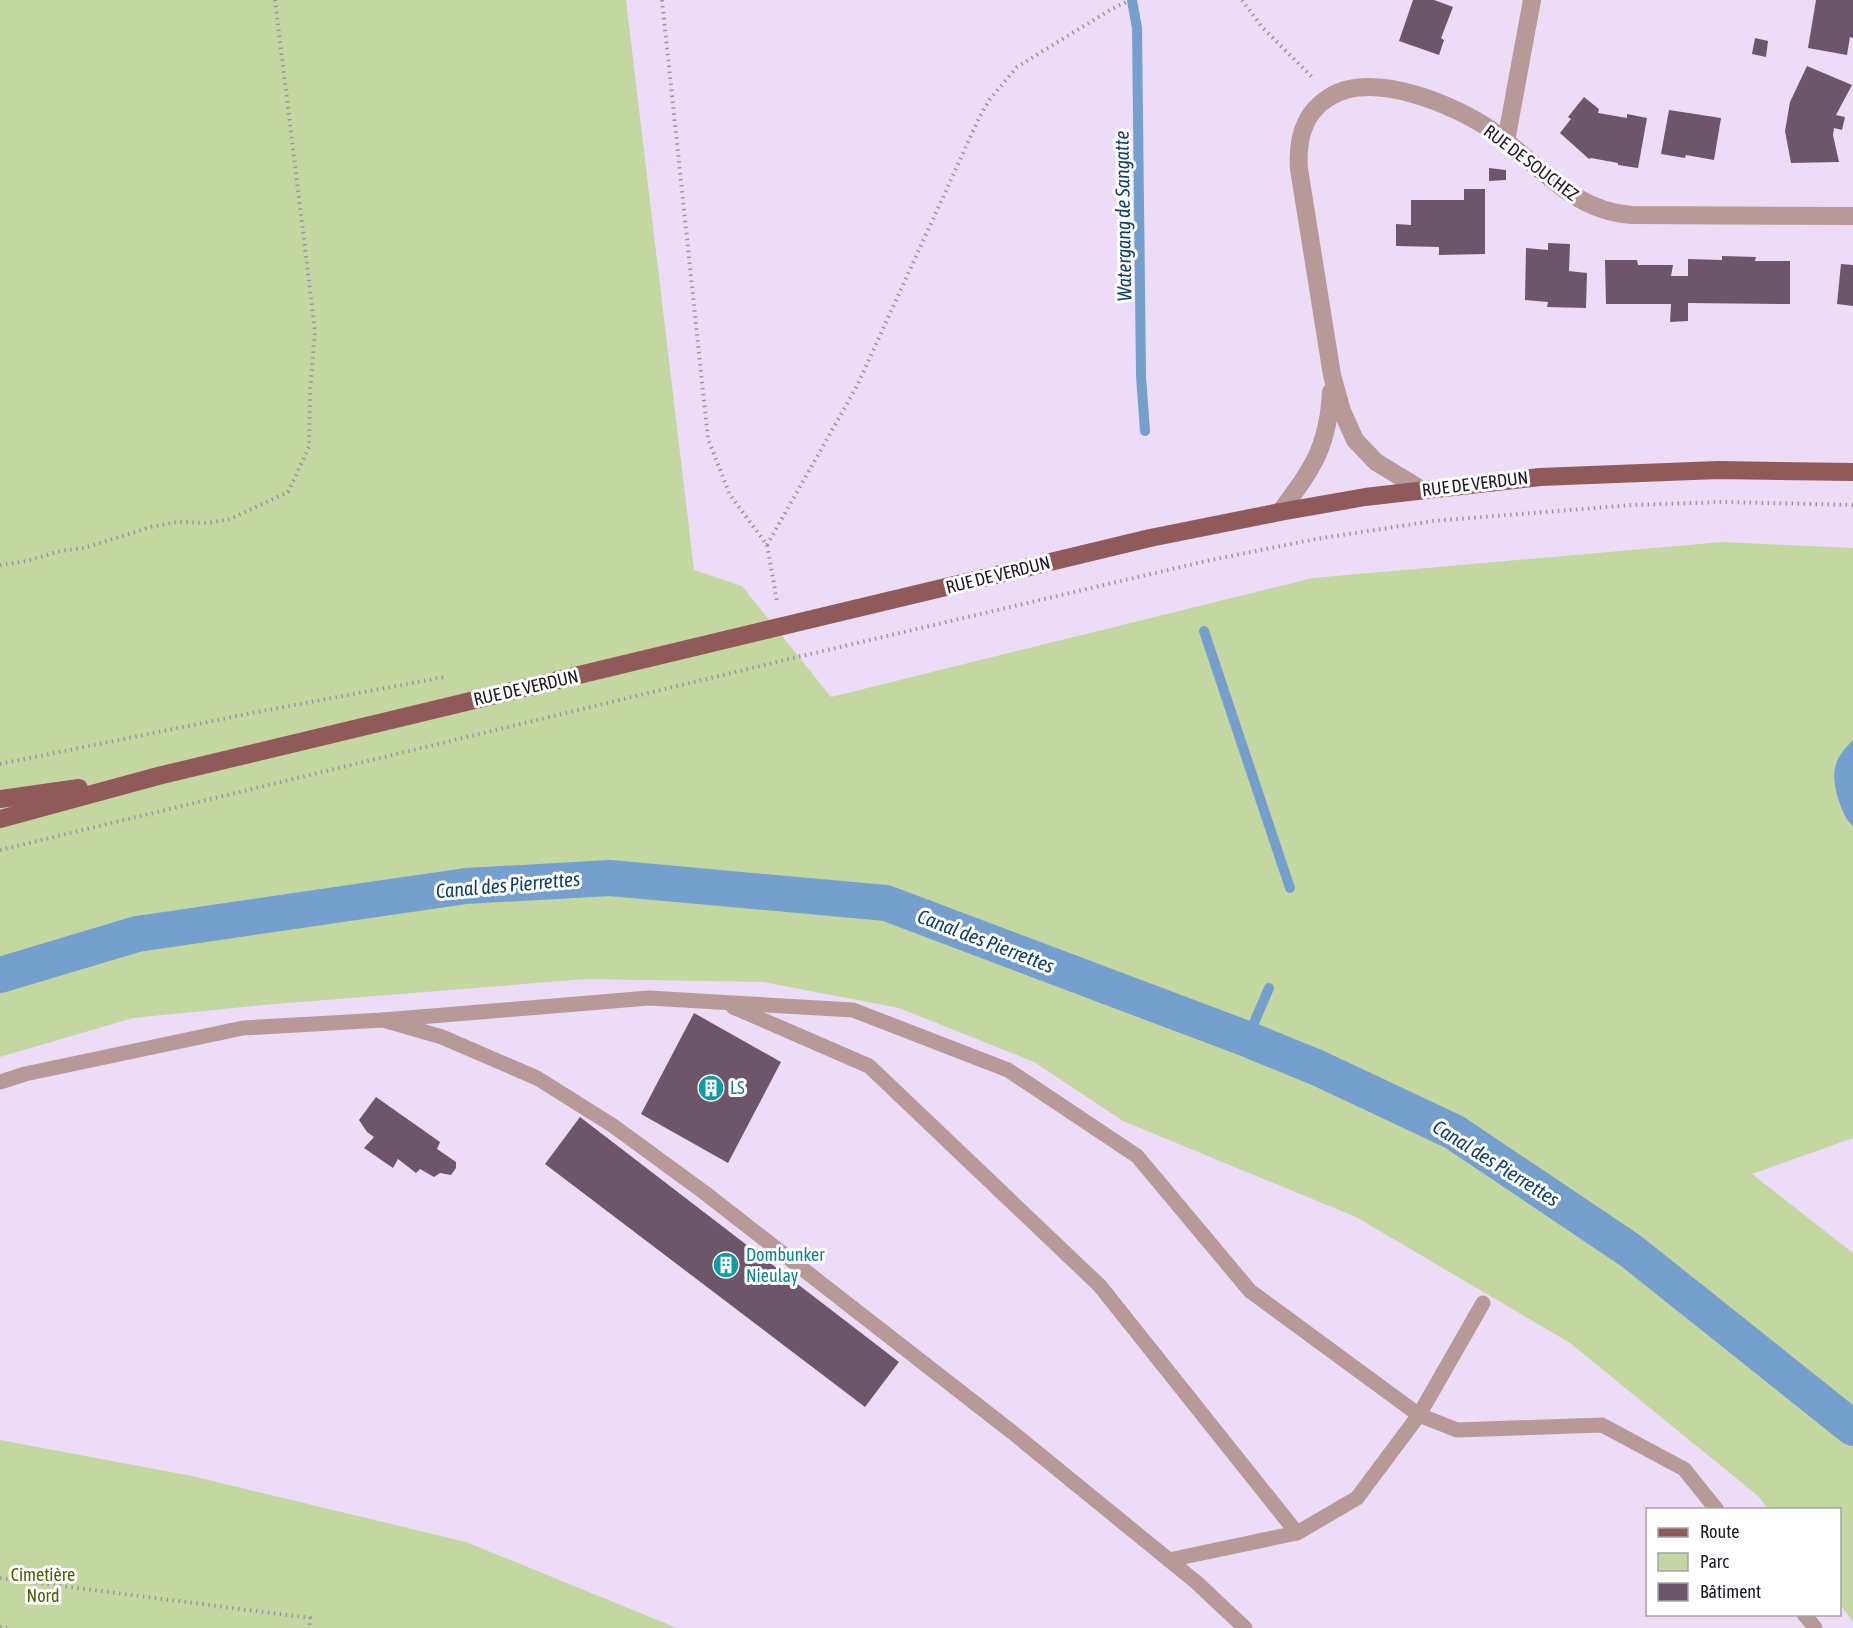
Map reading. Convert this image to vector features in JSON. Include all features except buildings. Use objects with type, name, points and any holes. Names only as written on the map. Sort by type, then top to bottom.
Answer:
[{"type":"main road","name":"RUE DE VERDUN","points":[[0,819],[158,776],[1150,538],[1280,512],[1365,497],[1530,478],[1718,470],[1853,472]]},
{"type":"main road","name":"RUE DE VERDUN","points":[[0,799],[158,776]]},
{"type":"street","points":[[1506,141],[1532,0]]},
{"type":"street","name":"RUE DE SOUCHEZ","points":[[1422,490],[1376,462],[1355,440],[1342,411],[1332,375],[1297,152],[1304,124],[1320,104],[1331,96],[1359,87],[1395,88],[1445,106],[1492,130],[1568,192],[1603,212],[1632,215],[1853,216]]},
{"type":"street","name":"RUE DE SOUCHEZ","points":[[1280,512],[1312,468],[1321,448],[1330,413],[1332,375]]},
{"type":"lane","points":[[0,1083],[25,1074],[243,1028],[383,1020],[649,998],[853,1010],[1008,1070],[1137,1155],[1250,1291],[1419,1415],[1457,1430],[1602,1425],[1684,1469],[1717,1508]]},
{"type":"lane","points":[[722,1002],[869,1065],[1100,1286],[1297,1533]]},
{"type":"lane","points":[[383,1020],[442,1037],[537,1078],[612,1125],[705,1192],[993,1418],[1196,1582],[1245,1628]]},
{"type":"lane","points":[[1169,1560],[1297,1533],[1357,1498],[1419,1415],[1483,1303]]},
{"type":"lane","points":[[1806,1616],[1815,1628]]},
{"type":"path","points":[[0,565],[27,561],[60,551],[84,548],[177,522],[208,523],[230,519],[288,492],[309,447],[310,391],[315,331],[275,0]]},
{"type":"path","points":[[662,0],[708,439],[729,495],[767,545],[782,627]]},
{"type":"path","points":[[767,545],[852,394],[979,118],[990,99],[1017,67],[1130,0]]},
{"type":"path","points":[[1242,0],[1262,27],[1331,96]]},
{"type":"path","points":[[0,850],[807,655],[1206,561],[1316,539],[1433,521],[1632,505],[1723,502],[1853,506]]},
{"type":"path","points":[[766,604],[777,602]]},
{"type":"path","points":[[0,764],[449,676]]},
{"type":"path","points":[[0,1578],[310,1618],[309,1628]]},
{"type":"path","points":[[0,1627],[7,1628]]},
{"type":"green space","points":[[0,0],[626,0],[694,570],[742,586],[831,697],[1313,578],[1722,542],[1853,548],[1853,1138],[1752,1174],[1853,1253],[1853,1622],[1841,1605],[1841,1508],[1767,1508],[1758,1496],[1570,1343],[1356,1217],[1123,1121],[1034,1062],[899,1008],[763,982],[587,979],[263,1005],[133,1018],[0,1057]]},
{"type":"green space","name":"Cimetière Nord","points":[[0,1440],[192,1476],[466,1542],[677,1628],[0,1628]]},
{"type":"water","points":[[1853,740],[1853,826],[1841,808],[1834,774],[1839,756]]},
{"type":"waterway","name":"Watergang de Sangatte","points":[[1132,0],[1137,28],[1141,376],[1145,431]]},
{"type":"waterway","points":[[1204,631],[1290,888]]},
{"type":"waterway","name":"Canal des Pierrettes","points":[[0,975],[137,934],[466,886],[610,878],[886,903],[1247,1039],[1318,1068],[1454,1132],[1631,1251],[1853,1428]]},
{"type":"waterway","points":[[1247,1039],[1269,988]]},
{"type":"place","name":"LS","points":[[711,1088]]},
{"type":"place","name":"Dombunker Nieulay","points":[[726,1265]]}]
